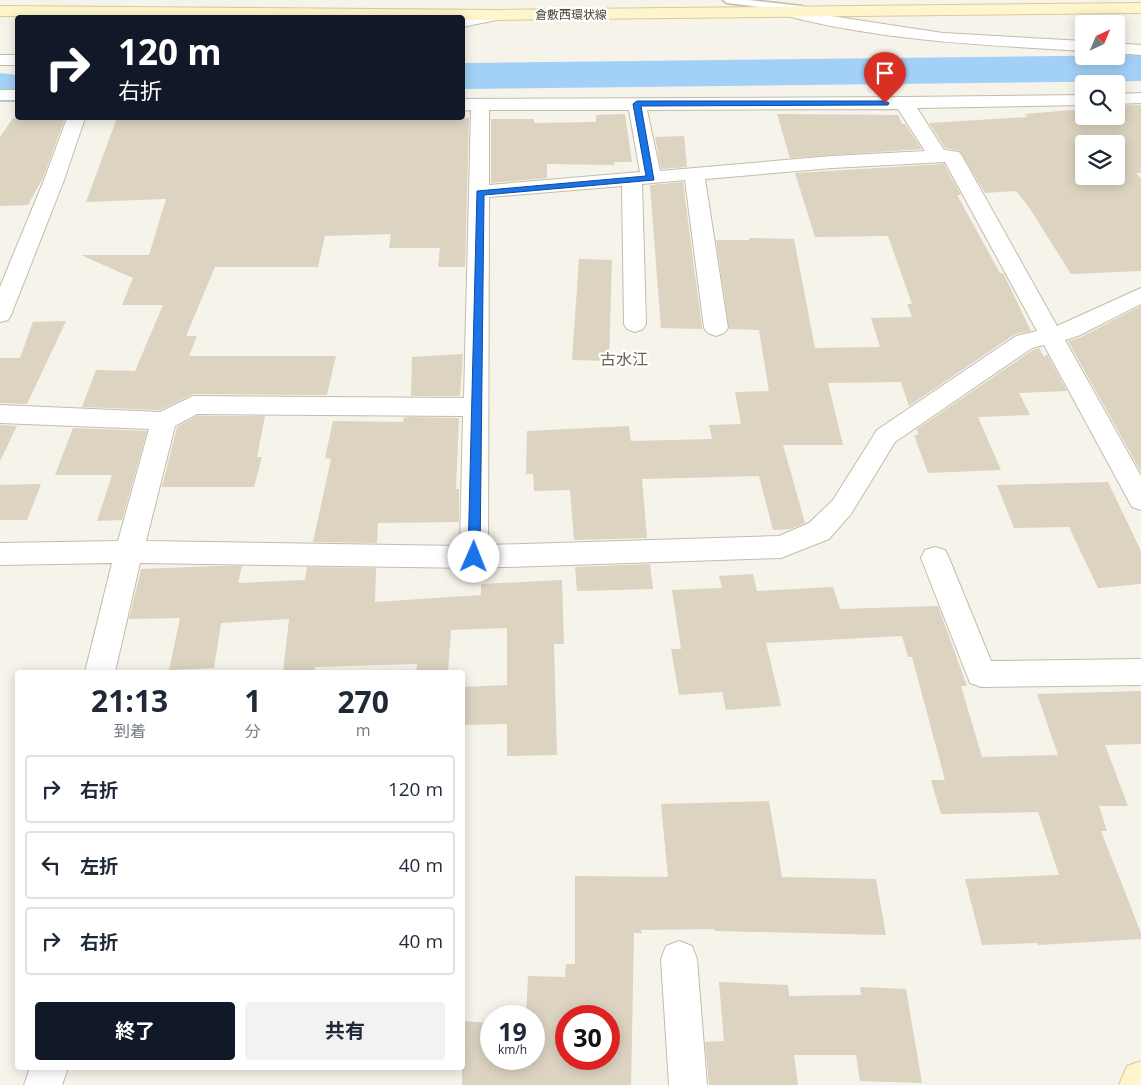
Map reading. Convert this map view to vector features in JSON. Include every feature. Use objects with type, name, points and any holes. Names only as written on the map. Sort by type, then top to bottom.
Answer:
[{"type":"main road","name":"倉敷西環状線","points":[[0,11],[496,15],[1141,8]]},
{"type":"main road","points":[[1138,1085],[1141,1080]]},
{"type":"street","points":[[793,13],[831,21],[943,38],[1075,45]]},
{"type":"street","points":[[465,21],[496,15]]},
{"type":"street","points":[[1125,49],[1141,50]]},
{"type":"street","points":[[0,60],[15,60]]},
{"type":"street","points":[[0,95],[15,95]]},
{"type":"street","points":[[1125,99],[1141,98]]},
{"type":"street","points":[[474,557],[480,192],[471,105],[1075,100]]},
{"type":"street","points":[[904,103],[938,156]]},
{"type":"street","points":[[635,324],[641,179],[637,104]]},
{"type":"street","points":[[0,315],[54,180],[75,120]]},
{"type":"street","points":[[480,192],[832,162],[952,156],[1141,500]]},
{"type":"street","points":[[694,174],[716,328]]},
{"type":"street","points":[[0,554],[129,552],[474,557],[781,547],[819,531],[842,507],[886,436],[1024,342],[1070,331],[1141,295]]},
{"type":"street","points":[[0,414],[164,421],[193,405],[477,408]]},
{"type":"street","points":[[100,670],[129,552],[164,421]]},
{"type":"street","points":[[936,558],[981,674],[1141,672]]},
{"type":"street","points":[[679,959],[688,1085]]},
{"type":"street","points":[[43,1085],[48,1070]]},
{"type":"lane","points":[[727,0],[828,12]]},
{"type":"building","points":[[1141,105],[1141,173],[1136,173],[1141,178],[1141,271],[1071,274],[1030,209],[1016,191],[985,193],[960,151],[945,148],[929,123],[1028,117],[1025,114],[1075,110],[1075,125],[1125,125],[1125,106]]},
{"type":"building","points":[[625,114],[632,162],[614,162],[614,165],[547,164],[547,178],[491,183],[491,119],[534,119],[534,123],[596,122],[596,115]]},
{"type":"building","points":[[777,114],[898,115],[902,124],[905,124],[922,149],[790,158]]},
{"type":"building","points":[[13,118],[15,120],[64,120],[43,178],[28,205],[0,206],[0,137]]},
{"type":"building","points":[[465,118],[469,118],[465,267],[438,267],[440,248],[389,248],[391,234],[325,236],[318,267],[215,267],[186,336],[197,336],[189,356],[336,356],[327,395],[193,394],[160,410],[82,407],[96,370],[135,371],[163,305],[122,305],[133,278],[81,255],[149,255],[166,199],[86,202],[116,120],[465,120]]},
{"type":"building","points":[[684,136],[687,167],[661,169],[655,137]]},
{"type":"building","points":[[944,164],[961,195],[957,195],[1000,273],[1003,273],[1031,331],[1015,334],[909,406],[901,382],[828,383],[843,445],[783,445],[805,523],[790,529],[773,530],[759,476],[642,479],[647,538],[574,540],[570,490],[534,491],[533,474],[526,474],[527,431],[629,426],[631,441],[712,439],[709,425],[741,424],[735,392],[769,391],[759,330],[729,329],[716,240],[749,240],[749,238],[794,239],[815,348],[880,347],[871,318],[912,317],[907,304],[912,304],[888,236],[815,237],[795,173]]},
{"type":"building","points":[[683,182],[702,329],[661,328],[650,185]]},
{"type":"building","points":[[579,259],[612,260],[609,361],[572,360]]},
{"type":"building","points":[[1141,306],[1141,472],[1068,341],[1079,338]]},
{"type":"building","points":[[66,321],[27,404],[0,403],[0,358],[20,358],[33,322]]},
{"type":"building","points":[[1039,348],[1044,357],[1047,354],[1067,391],[1019,393],[1030,415],[978,417],[1001,470],[928,473],[914,435],[918,435],[917,429],[1033,350]]},
{"type":"building","points":[[463,354],[460,396],[411,396],[412,357]]},
{"type":"building","points":[[197,416],[265,416],[257,457],[262,457],[254,487],[162,487],[177,427]]},
{"type":"building","points":[[404,418],[459,418],[456,489],[459,489],[459,522],[378,523],[377,543],[313,542],[331,459],[325,458],[333,421],[403,422]]},
{"type":"building","points":[[0,425],[17,426],[0,461]]},
{"type":"building","points":[[73,428],[147,431],[122,520],[97,521],[112,475],[55,475]]},
{"type":"building","points":[[1108,482],[1141,551],[1141,584],[1098,588],[1069,527],[1014,528],[997,485]]},
{"type":"building","points":[[41,484],[27,520],[0,520],[0,485]]},
{"type":"building","points":[[650,564],[653,589],[577,591],[575,567]]},
{"type":"building","points":[[242,566],[238,583],[305,580],[307,567],[376,568],[375,602],[481,595],[481,584],[562,580],[564,644],[554,644],[557,755],[507,756],[507,724],[465,725],[465,687],[507,685],[507,628],[451,630],[448,670],[416,670],[417,664],[315,667],[315,670],[283,670],[289,619],[221,623],[214,668],[169,670],[180,618],[129,619],[141,569]]},
{"type":"building","points":[[753,574],[757,591],[833,587],[840,609],[938,606],[967,686],[961,686],[982,757],[1058,755],[1037,694],[1141,691],[1141,744],[1105,745],[1128,806],[1099,806],[1107,831],[1101,831],[1141,933],[1141,939],[1038,945],[1037,943],[982,945],[965,879],[1059,875],[1038,812],[941,814],[931,780],[945,780],[912,657],[908,657],[902,636],[766,643],[781,706],[726,710],[722,692],[679,695],[671,649],[681,649],[672,590],[722,588],[719,576]]},
{"type":"building","points":[[769,801],[782,877],[876,879],[886,935],[715,931],[714,929],[641,930],[642,933],[634,933],[631,1085],[462,1085],[462,1070],[465,1070],[465,1021],[480,1022],[480,1070],[545,1070],[545,1005],[527,1005],[528,976],[565,977],[566,964],[575,964],[575,876],[668,877],[661,804]]},
{"type":"building","points":[[719,982],[788,985],[789,996],[861,995],[860,987],[906,989],[922,1083],[860,1081],[856,1055],[794,1055],[798,1085],[709,1085],[705,1042],[724,1041]]},
{"type":"waterway","points":[[465,76],[1141,68]]},
{"type":"waterway","points":[[0,86],[15,88]]},
{"type":"waterway","points":[[0,100],[15,100]]},
{"type":"district","name":"古水江","points":[[624,359]]},
{"type":"route","points":[[474,557],[480,192],[651,178],[637,104],[885,103]]}]
